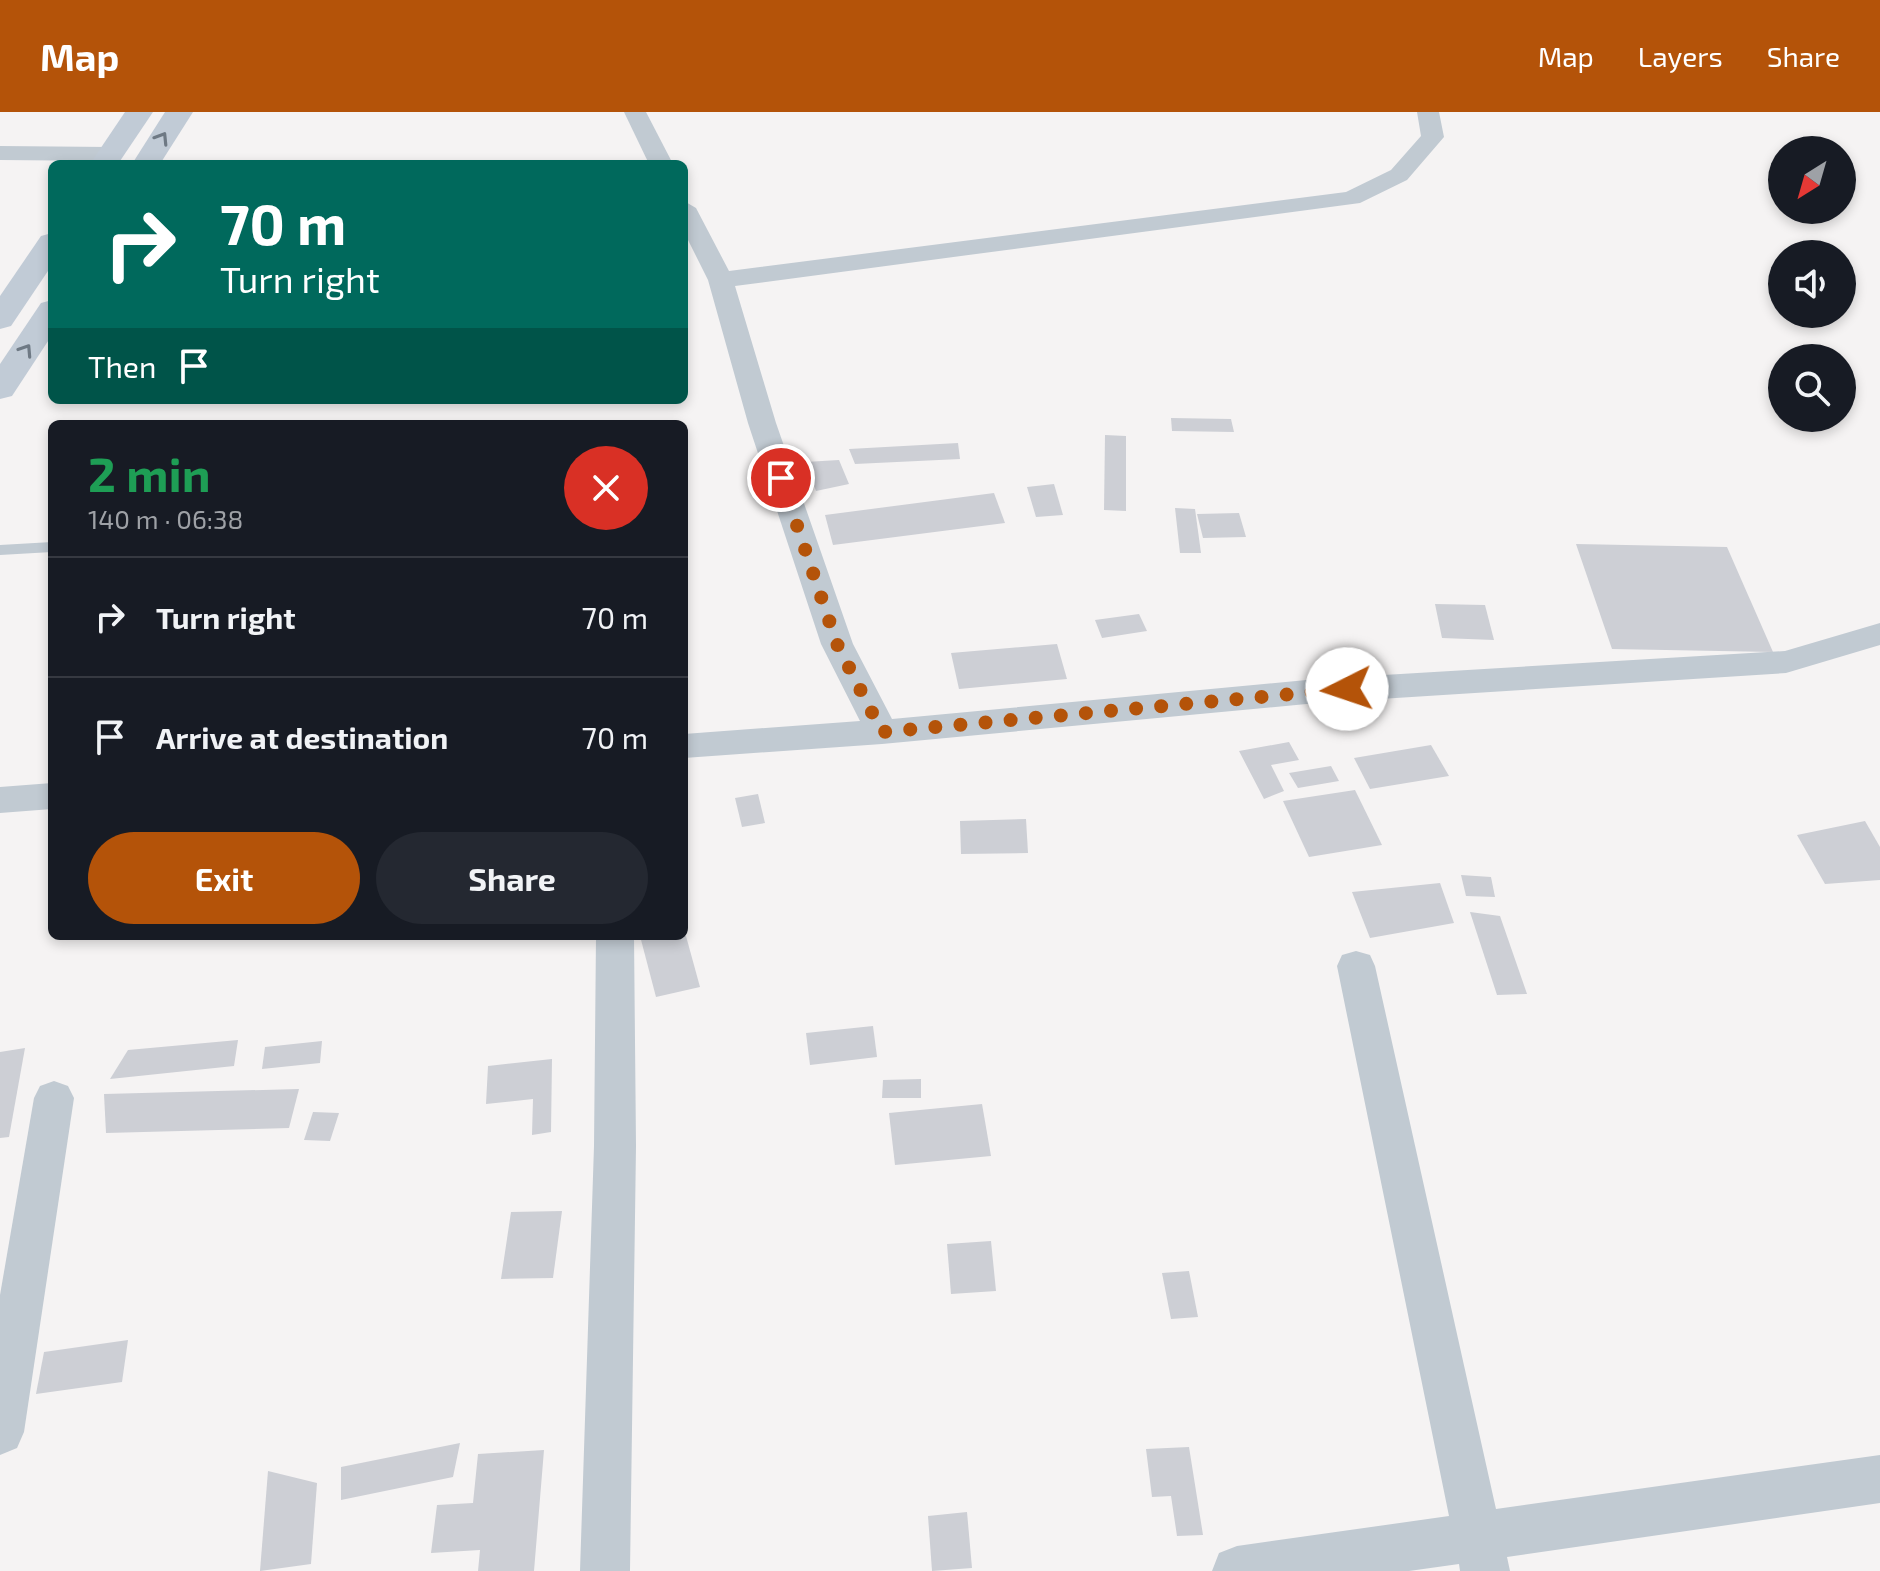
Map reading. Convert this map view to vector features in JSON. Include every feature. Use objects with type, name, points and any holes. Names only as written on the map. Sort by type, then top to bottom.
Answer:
[{"type":"main road","points":[[107,159],[139,112]]},
{"type":"main road","points":[[149,160],[179,112]]},
{"type":"main road","points":[[0,319],[48,248]]},
{"type":"main road","points":[[0,389],[48,316]]},
{"type":"street","points":[[635,112],[659,160]]},
{"type":"street","points":[[721,280],[1352,198],[1399,175],[1433,137],[1428,112]]},
{"type":"street","points":[[0,153],[107,159]]},
{"type":"street","points":[[688,216],[721,280],[762,423],[837,644],[882,732]]},
{"type":"street","points":[[688,746],[882,732],[1317,691],[1786,662],[1880,634]]},
{"type":"street","points":[[0,800],[48,796]]},
{"type":"street","points":[[605,1571],[615,1146],[615,940]]},
{"type":"street","points":[[1356,966],[1482,1554]]},
{"type":"street","points":[[0,1432],[54,1098]]},
{"type":"street","points":[[1237,1571],[1482,1554],[1880,1479]]},
{"type":"lane","points":[[0,550],[48,547]]},
{"type":"building","points":[[1171,418],[1231,419],[1234,432],[1172,431]]},
{"type":"building","points":[[1105,435],[1126,436],[1126,511],[1104,510]]},
{"type":"building","points":[[958,443],[960,459],[855,464],[849,449]]},
{"type":"building","points":[[839,460],[849,484],[816,491],[805,462]]},
{"type":"building","points":[[1054,484],[1063,515],[1036,517],[1027,487]]},
{"type":"building","points":[[994,493],[1005,523],[833,545],[825,515]]},
{"type":"building","points":[[1175,508],[1195,509],[1201,553],[1180,553]]},
{"type":"building","points":[[1239,513],[1246,537],[1203,538],[1197,514]]},
{"type":"building","points":[[1576,544],[1727,547],[1773,652],[1612,649]]},
{"type":"building","points":[[1435,604],[1485,605],[1494,640],[1442,638]]},
{"type":"building","points":[[1139,614],[1147,631],[1102,638],[1095,620]]},
{"type":"building","points":[[1057,644],[1067,679],[959,689],[951,653]]},
{"type":"building","points":[[1289,742],[1299,760],[1271,765],[1284,791],[1264,799],[1239,751]]},
{"type":"building","points":[[1431,745],[1449,776],[1370,789],[1354,758]]},
{"type":"building","points":[[1331,766],[1339,781],[1298,788],[1289,773]]},
{"type":"building","points":[[1355,790],[1382,845],[1309,857],[1283,801]]},
{"type":"building","points":[[758,794],[765,823],[742,827],[735,798]]},
{"type":"building","points":[[1026,819],[1028,853],[961,854],[960,821]]},
{"type":"building","points":[[1865,821],[1880,847],[1880,880],[1825,884],[1797,835]]},
{"type":"building","points":[[1461,875],[1491,877],[1495,897],[1466,896]]},
{"type":"building","points":[[1440,883],[1454,923],[1370,938],[1352,892]]},
{"type":"building","points":[[1470,912],[1500,916],[1527,994],[1497,995]]},
{"type":"building","points":[[641,940],[687,940],[700,987],[656,997]]},
{"type":"building","points":[[873,1026],[877,1057],[810,1065],[806,1033]]},
{"type":"building","points":[[238,1040],[234,1066],[110,1079],[128,1050]]},
{"type":"building","points":[[322,1041],[320,1063],[262,1069],[265,1047]]},
{"type":"building","points":[[25,1048],[9,1137],[0,1138],[0,1052]]},
{"type":"building","points":[[552,1059],[551,1132],[532,1135],[533,1099],[486,1104],[488,1066]]},
{"type":"building","points":[[921,1079],[921,1098],[882,1098],[883,1080]]},
{"type":"building","points":[[299,1089],[289,1128],[106,1133],[104,1094]]},
{"type":"building","points":[[982,1104],[991,1156],[895,1165],[889,1113]]},
{"type":"building","points":[[313,1112],[339,1113],[330,1141],[304,1140]]},
{"type":"building","points":[[562,1211],[553,1278],[501,1279],[511,1212]]},
{"type":"building","points":[[991,1241],[996,1291],[951,1294],[947,1244]]},
{"type":"building","points":[[1189,1271],[1198,1317],[1171,1319],[1162,1273]]},
{"type":"building","points":[[128,1340],[122,1382],[36,1394],[44,1352]]},
{"type":"building","points":[[460,1443],[453,1477],[341,1500],[341,1467]]},
{"type":"building","points":[[1189,1447],[1203,1535],[1177,1536],[1171,1496],[1152,1497],[1146,1449]]},
{"type":"building","points":[[544,1450],[534,1571],[478,1571],[480,1550],[431,1553],[437,1505],[473,1503],[478,1454]]},
{"type":"building","points":[[268,1471],[317,1483],[311,1564],[260,1571]]},
{"type":"building","points":[[967,1512],[972,1568],[932,1571],[928,1516]]},
{"type":"route","points":[[781,478],[837,644],[882,732],[1347,689]]}]
